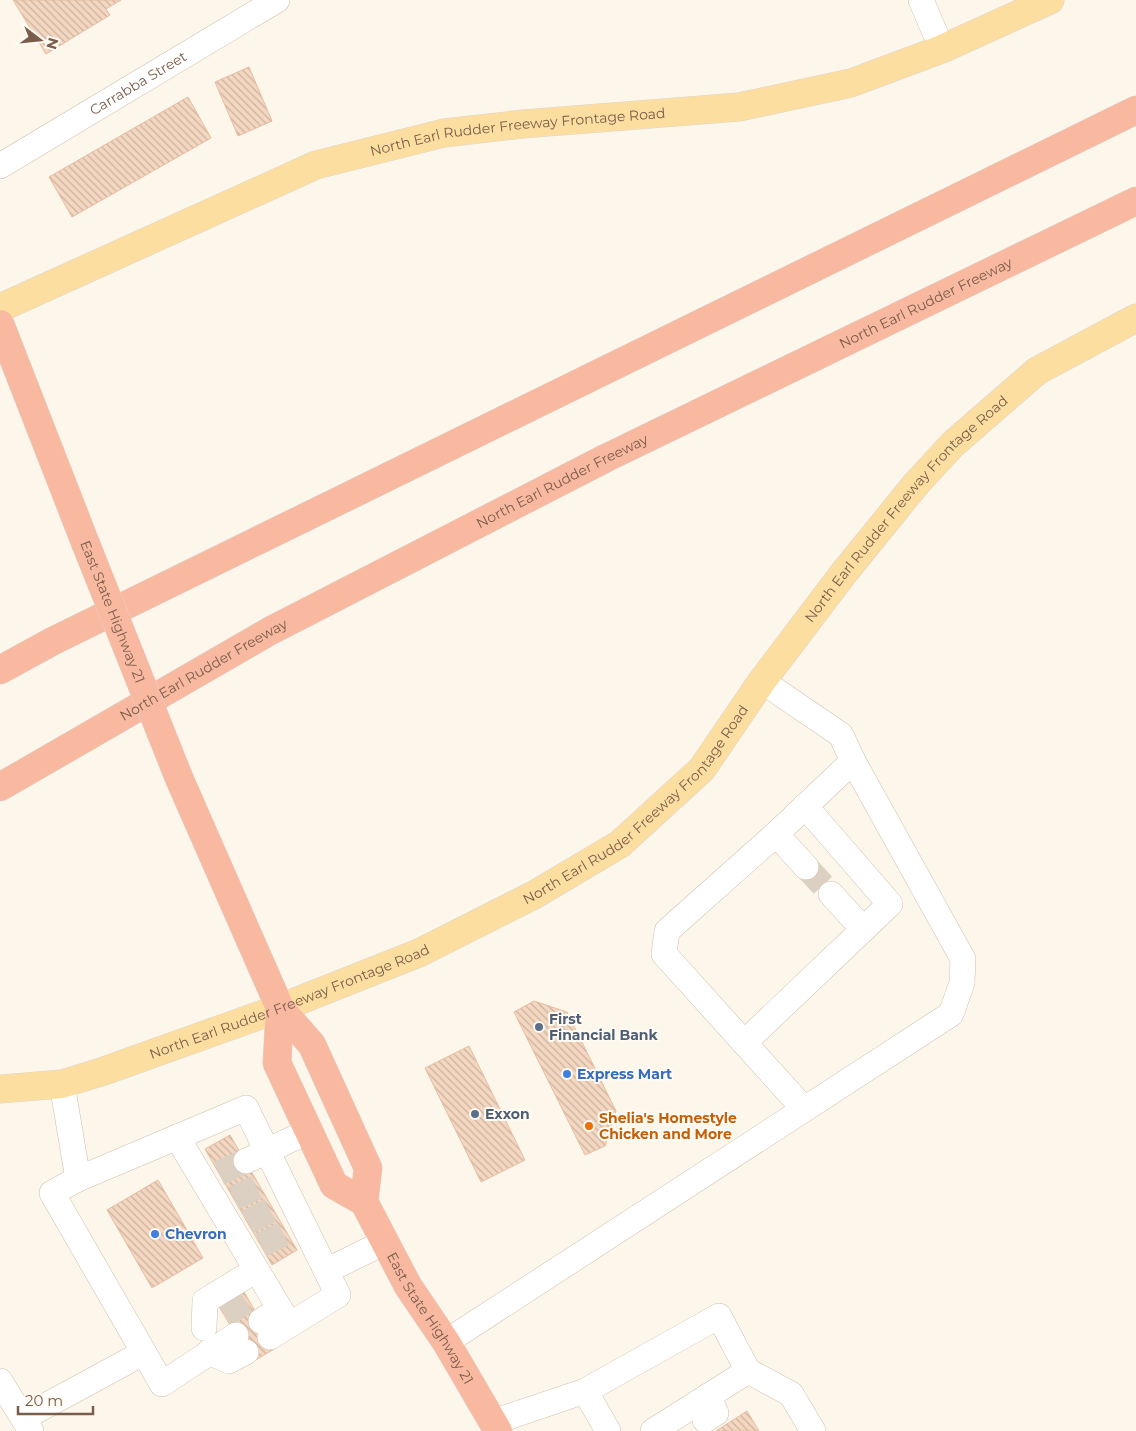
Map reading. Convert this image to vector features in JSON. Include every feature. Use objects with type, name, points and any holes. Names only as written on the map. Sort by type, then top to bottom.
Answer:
[{"type":"highway","points":[[0,670],[53,641],[1136,110]]},
{"type":"highway","name":"North Earl Rudder Freeway","points":[[0,787],[270,631],[606,458],[1136,201]]},
{"type":"highway","name":"East State Highway 21","points":[[0,324],[179,778],[280,1008],[312,1045],[368,1168],[364,1202]]},
{"type":"highway","name":"East State Highway 21","points":[[280,1008],[277,1063],[334,1185],[364,1202],[408,1286],[446,1342],[496,1427]]},
{"type":"main road","name":"North Earl Rudder Freeway Frontage Road","points":[[0,308],[316,166],[444,133],[523,124],[739,107],[851,83],[942,49],[1050,0]]},
{"type":"main road","name":"North Earl Rudder Freeway Frontage Road","points":[[0,1089],[62,1084],[104,1071],[280,1008],[419,953],[534,896],[620,844],[702,769],[762,681],[855,559],[916,484],[953,444],[1037,371],[1136,318]]},
{"type":"street","name":"Carrabba Street","points":[[0,166],[277,0]]},
{"type":"street","points":[[921,0],[942,49]]},
{"type":"street","points":[[446,1342],[951,1014],[962,983],[963,959],[853,761],[841,735],[762,681]]},
{"type":"street","points":[[804,1110],[664,954],[667,931],[776,834],[853,761]]},
{"type":"street","points":[[744,1043],[890,904],[806,806]]},
{"type":"street","points":[[776,834],[806,867]]},
{"type":"street","points":[[831,894],[863,929]]},
{"type":"street","points":[[62,1084],[78,1178]]},
{"type":"street","points":[[177,1137],[211,1177],[240,1226],[275,1323],[338,1295],[326,1271],[295,1228],[256,1156],[246,1108],[78,1178],[52,1193],[162,1384],[224,1336],[205,1301],[256,1271]]},
{"type":"street","points":[[256,1156],[309,1131]]},
{"type":"street","points":[[326,1271],[385,1242]]},
{"type":"street","points":[[496,1427],[585,1391],[718,1316],[748,1371],[791,1394],[813,1431]]},
{"type":"street","points":[[0,1381],[27,1425],[143,1353]]},
{"type":"street","points":[[685,1422],[748,1371]]},
{"type":"street","points":[[585,1391],[608,1431]]},
{"type":"building","points":[[13,0],[121,0],[106,9],[110,15],[46,54]]},
{"type":"building","points":[[249,67],[272,121],[238,136],[215,82]]},
{"type":"building","points":[[188,97],[211,138],[72,217],[49,177]]},
{"type":"building","points":[[534,1001],[567,1012],[616,1111],[605,1146],[585,1155],[514,1012]]},
{"type":"building","name":"Exxon","points":[[469,1046],[525,1160],[481,1182],[425,1068]]},
{"type":"building","name":"Chevron","points":[[230,1135],[297,1250],[272,1265],[205,1149]]},
{"type":"building","name":"Chevron","points":[[158,1180],[203,1258],[152,1288],[107,1210]]},
{"type":"building","points":[[239,1283],[276,1348],[252,1362],[214,1298]]},
{"type":"building","points":[[747,1411],[759,1431],[716,1431]]},
{"type":"tunnel","points":[[806,867],[831,894]]},
{"type":"tunnel","points":[[219,1173],[246,1161]]},
{"type":"tunnel","points":[[234,1198],[260,1186]]},
{"type":"tunnel","points":[[248,1222],[273,1209]]},
{"type":"tunnel","points":[[261,1245],[287,1232]]},
{"type":"tunnel","points":[[225,1315],[248,1300]]},
{"type":"place","name":"First Financial Bank","points":[[539,1027]]},
{"type":"place","name":"Express Mart","points":[[567,1074]]},
{"type":"place","name":"Exxon","points":[[475,1114]]},
{"type":"place","name":"Shelia's Homestyle Chicken and More","points":[[589,1126]]},
{"type":"place","name":"Chevron","points":[[155,1234]]}]
